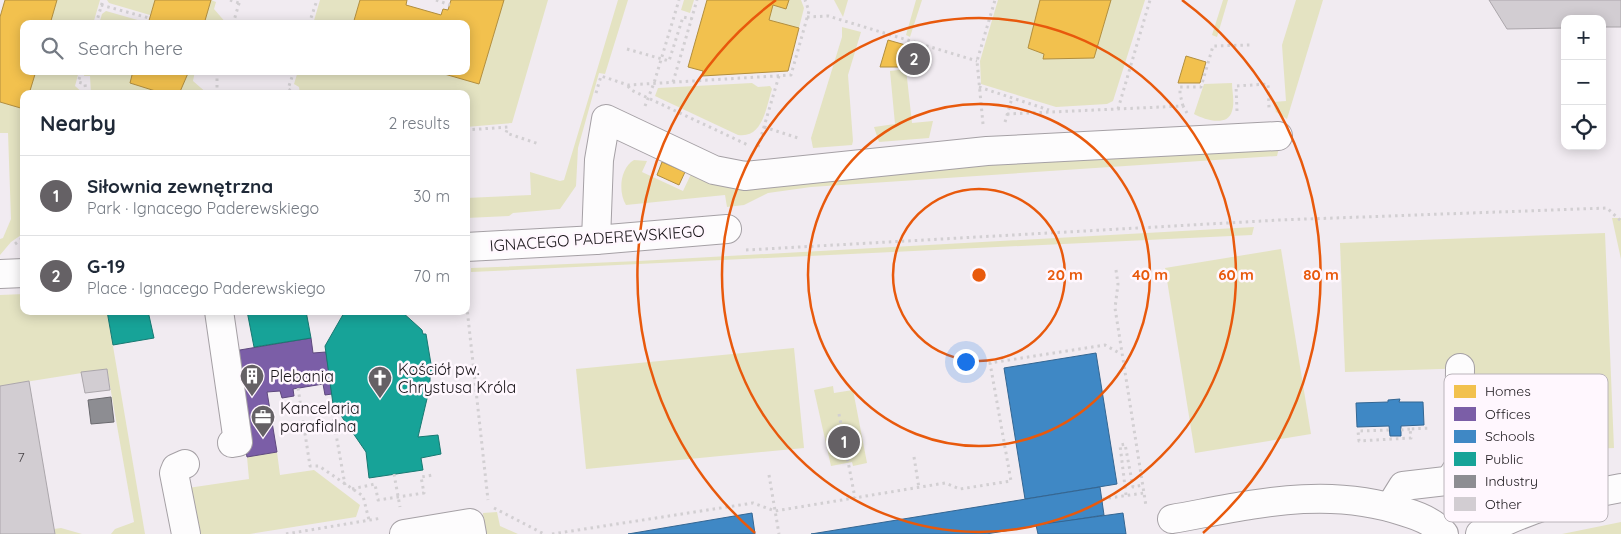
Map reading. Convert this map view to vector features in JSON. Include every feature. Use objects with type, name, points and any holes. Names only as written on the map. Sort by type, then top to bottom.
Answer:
[{"type":"street","points":[[596,240],[599,160],[606,119],[714,170],[745,176],[986,144],[1278,136]]},
{"type":"street","name":"IGNACEGO PADEREWSKIEGO","points":[[470,247],[596,240],[735,239]]},
{"type":"street","points":[[0,274],[20,273]]},
{"type":"street","points":[[220,315],[238,442],[232,444]]},
{"type":"street","points":[[1460,368],[1460,374]]},
{"type":"street","points":[[184,464],[176,468],[174,474],[186,534]]},
{"type":"street","points":[[1390,507],[1403,486],[1444,481]]},
{"type":"street","points":[[1608,491],[1621,488]]},
{"type":"street","points":[[1159,516],[1291,498],[1330,498],[1390,507],[1433,524],[1444,534]]},
{"type":"street","points":[[1480,534],[1503,522]]},
{"type":"street","points":[[402,524],[471,528]]},
{"type":"path","points":[[97,20],[103,0]]},
{"type":"path","points":[[230,0],[240,1],[234,20]]},
{"type":"path","points":[[310,20],[317,0]]},
{"type":"path","points":[[436,0],[450,5]]},
{"type":"path","points":[[633,132],[648,98],[679,0]]},
{"type":"path","points":[[673,82],[698,0]]},
{"type":"path","points":[[663,83],[791,75],[809,11],[805,0]]},
{"type":"path","points":[[995,0],[977,61],[986,144],[1001,137],[1012,98]]},
{"type":"path","points":[[1118,109],[1150,0]]},
{"type":"path","points":[[101,5],[149,18]]},
{"type":"path","points":[[807,17],[828,16],[977,61]]},
{"type":"path","points":[[669,62],[683,17],[692,19]]},
{"type":"path","points":[[1192,119],[1183,106],[1180,87],[1201,87],[1213,46],[1250,45]]},
{"type":"path","points":[[627,49],[678,64]]},
{"type":"path","points":[[81,75],[78,82],[85,84],[86,90]]},
{"type":"path","points":[[217,75],[217,90]]},
{"type":"path","points":[[290,90],[288,89],[293,75]]},
{"type":"path","points":[[757,149],[779,76]]},
{"type":"path","points":[[1235,117],[1237,110],[1236,86],[1268,84],[1269,109],[1283,120],[1278,136]]},
{"type":"path","points":[[628,85],[631,90],[765,152]]},
{"type":"path","points":[[979,87],[1051,111]]},
{"type":"path","points":[[1007,114],[1183,106]]},
{"type":"path","points":[[470,130],[508,127],[506,133],[539,144]]},
{"type":"path","points":[[764,127],[798,138]]},
{"type":"path","points":[[735,239],[1607,208],[1621,221]]},
{"type":"path","points":[[1116,270],[1118,284],[1115,308],[1144,493],[1159,516]]},
{"type":"path","points":[[468,315],[488,501]]},
{"type":"path","points":[[552,534],[753,504],[775,511],[945,484],[960,489],[1011,481],[990,363],[1104,345],[1121,354]]},
{"type":"path","points":[[298,388],[310,466],[318,466],[363,496],[369,520]]},
{"type":"path","points":[[330,400],[345,485]]},
{"type":"path","points":[[840,414],[855,498]]},
{"type":"path","points":[[1401,430],[1435,428]]},
{"type":"path","points":[[1389,430],[1358,431],[1359,441],[1411,438],[1410,429]]},
{"type":"path","points":[[1126,495],[1120,445],[1125,444],[1133,487],[1143,485]]},
{"type":"path","points":[[914,457],[919,488]]},
{"type":"path","points":[[394,474],[402,524]]},
{"type":"path","points":[[352,489],[375,484],[378,500],[424,492],[421,477],[433,475]]},
{"type":"path","points":[[769,475],[779,534]]},
{"type":"path","points":[[1102,499],[1144,493]]},
{"type":"green space","points":[[57,0],[100,0],[94,20],[51,20]]},
{"type":"green space","points":[[107,0],[155,0],[150,15],[109,3]]},
{"type":"green space","points":[[211,0],[216,2],[214,9],[224,20],[205,20]]},
{"type":"green space","points":[[320,0],[360,0],[354,20],[314,20]]},
{"type":"green space","points":[[504,0],[548,0],[512,123],[470,127],[470,90],[299,90],[299,87],[294,84],[297,75],[448,75],[479,84]]},
{"type":"green space","points":[[618,0],[628,0],[605,74],[599,73],[578,148],[576,186],[560,209],[513,213],[509,216],[470,218],[470,198],[531,195],[530,172],[560,181],[564,180]]},
{"type":"green space","points":[[684,0],[694,0],[690,13],[681,10]]},
{"type":"green space","points":[[789,0],[801,0],[804,8],[799,28],[769,20],[773,5],[786,9]]},
{"type":"green space","points":[[834,0],[848,0],[843,17]]},
{"type":"green space","points":[[916,0],[922,0],[910,37],[906,35]]},
{"type":"green space","points":[[998,0],[1042,0],[1028,48],[1044,54],[1043,59],[1094,58],[1111,0],[1145,0],[1113,101],[1107,104],[1056,107],[981,84],[980,61]]},
{"type":"green space","points":[[1223,0],[1228,0],[1217,37],[1212,35]]},
{"type":"green space","points":[[1296,0],[1323,0],[1287,119],[1276,112],[1273,102],[1286,101],[1282,45]]},
{"type":"green space","points":[[106,11],[138,20],[100,20],[102,14]]},
{"type":"green space","points":[[842,27],[861,32],[848,75],[853,141],[852,145],[813,148],[811,138],[842,37]]},
{"type":"green space","points":[[906,69],[912,123],[933,121],[929,138],[879,142],[874,127],[895,124],[890,71]]},
{"type":"green space","points":[[35,75],[78,75],[75,86],[80,90],[30,90]]},
{"type":"green space","points":[[132,75],[130,83],[152,90],[91,90],[90,76],[84,76]]},
{"type":"green space","points":[[187,75],[194,75],[193,81],[203,90],[181,90]]},
{"type":"green space","points":[[752,83],[758,87],[770,86],[772,89],[762,120],[753,132],[746,135],[738,135],[655,96],[658,88]]},
{"type":"green space","points":[[1232,83],[1233,108],[1230,116],[1221,121],[1216,121],[1194,114],[1204,84]]},
{"type":"green space","points":[[0,102],[20,108],[20,236],[11,242],[0,255],[0,239],[3,238],[11,219],[8,133],[0,133]]},
{"type":"green space","points":[[1279,148],[1277,156],[811,187],[768,193],[744,205],[727,207],[725,195],[626,205],[623,200],[621,187],[623,174],[634,160],[647,161],[642,172],[683,191],[692,172],[1031,160]]},
{"type":"green space","points":[[1612,218],[1621,218],[1621,259]]},
{"type":"green space","points":[[1254,227],[1252,235],[471,272],[471,268],[639,261]]},
{"type":"green space","points":[[1605,233],[1614,448],[1608,448],[1608,374],[1473,374],[1473,368],[1345,372],[1340,243]]},
{"type":"green space","points":[[1281,249],[1311,434],[1195,453],[1165,268]]},
{"type":"green space","points":[[20,294],[20,315],[108,315],[145,534],[111,534],[115,529],[134,522],[107,369],[0,386],[0,295]]},
{"type":"green space","points":[[794,348],[804,448],[586,469],[576,369]]},
{"type":"green space","points":[[833,386],[834,393],[853,390],[867,463],[853,466],[852,462],[831,466],[814,390]]},
{"type":"green space","points":[[277,452],[280,475],[314,470],[360,505],[356,517],[250,534],[194,534],[188,488],[249,479],[247,457]]},
{"type":"green space","points":[[497,512],[500,526],[518,534],[485,534],[483,513]]},
{"type":"green space","points":[[1621,522],[1621,534],[1562,534]]},
{"type":"green space","points":[[61,528],[82,534],[55,534],[54,529]]},
{"type":"building: Homes","points":[[5,0],[57,0],[51,20],[20,20],[20,75],[35,75],[30,90],[20,90],[20,108],[0,102],[0,17]]},
{"type":"building: Homes","points":[[155,0],[211,0],[205,20],[149,20]]},
{"type":"building: Homes","points":[[360,0],[407,0],[406,5],[441,15],[443,9],[448,10],[451,0],[504,0],[479,84],[448,75],[470,75],[470,20],[354,20]]},
{"type":"building: Homes","points":[[707,0],[789,0],[786,9],[773,5],[769,20],[799,28],[788,71],[702,76],[703,71],[688,67]]},
{"type":"building: Homes","points":[[1040,0],[1111,0],[1094,58],[1043,59],[1044,54],[1028,48]]},
{"type":"building: Homes","points":[[888,40],[909,46],[902,67],[880,67]]},
{"type":"building: Homes","points":[[911,51],[922,54],[917,67],[907,63]]},
{"type":"building: Homes","points":[[1186,56],[1206,62],[1200,83],[1178,83]]},
{"type":"building: Homes","points":[[132,75],[187,75],[181,90],[152,90],[130,83]]},
{"type":"building: Homes","points":[[662,162],[685,172],[679,185],[657,175]]},
{"type":"building: Offices","name":"Plebania","points":[[311,338],[313,353],[326,352],[332,394],[325,395],[323,384],[293,389],[294,396],[282,398],[280,391],[267,392],[277,452],[247,457],[228,352]]},
{"type":"building: Schools","points":[[1096,353],[1117,484],[1025,499],[1004,368]]},
{"type":"building: Schools","points":[[1400,399],[1399,402],[1423,402],[1424,425],[1401,426],[1401,436],[1390,436],[1389,426],[1357,427],[1356,403],[1388,402],[1388,400]]},
{"type":"building: Schools","points":[[1100,487],[1104,515],[986,534],[811,534]]},
{"type":"building: Schools","points":[[752,513],[755,534],[628,534]]},
{"type":"building: Schools","points":[[1123,513],[1126,534],[1038,534],[1036,525]]},
{"type":"building: Public","points":[[108,315],[149,315],[154,338],[113,345]]},
{"type":"building: Public","points":[[248,315],[307,315],[311,338],[254,347]]},
{"type":"building: Public","name":"Kościół pw. Chrystusa Króla","points":[[343,315],[405,315],[422,330],[423,334],[426,334],[433,376],[430,377],[430,386],[418,437],[438,435],[441,454],[421,458],[423,470],[369,478],[366,452],[333,404],[325,346]]},
{"type":"building: Industry","points":[[111,397],[114,422],[91,424],[88,400]]},
{"type":"building: Other","points":[[1489,0],[1621,0],[1621,27],[1606,27],[1606,15],[1561,15],[1561,28],[1507,29]]},
{"type":"building: Other","points":[[107,369],[110,390],[85,393],[81,372]]},
{"type":"building: Other","points":[[29,381],[55,534],[0,534],[0,386]]},
{"type":"place","name":"G-19","points":[[914,59]]},
{"type":"place","name":"Plebania","points":[[252,397]]},
{"type":"place","name":"Kościół pw. Chrystusa Króla","points":[[380,399]]},
{"type":"place","name":"Kancelaria parafialna","points":[[263,438]]},
{"type":"place","name":"Siłownia zewnętrzna","points":[[844,442]]}]
